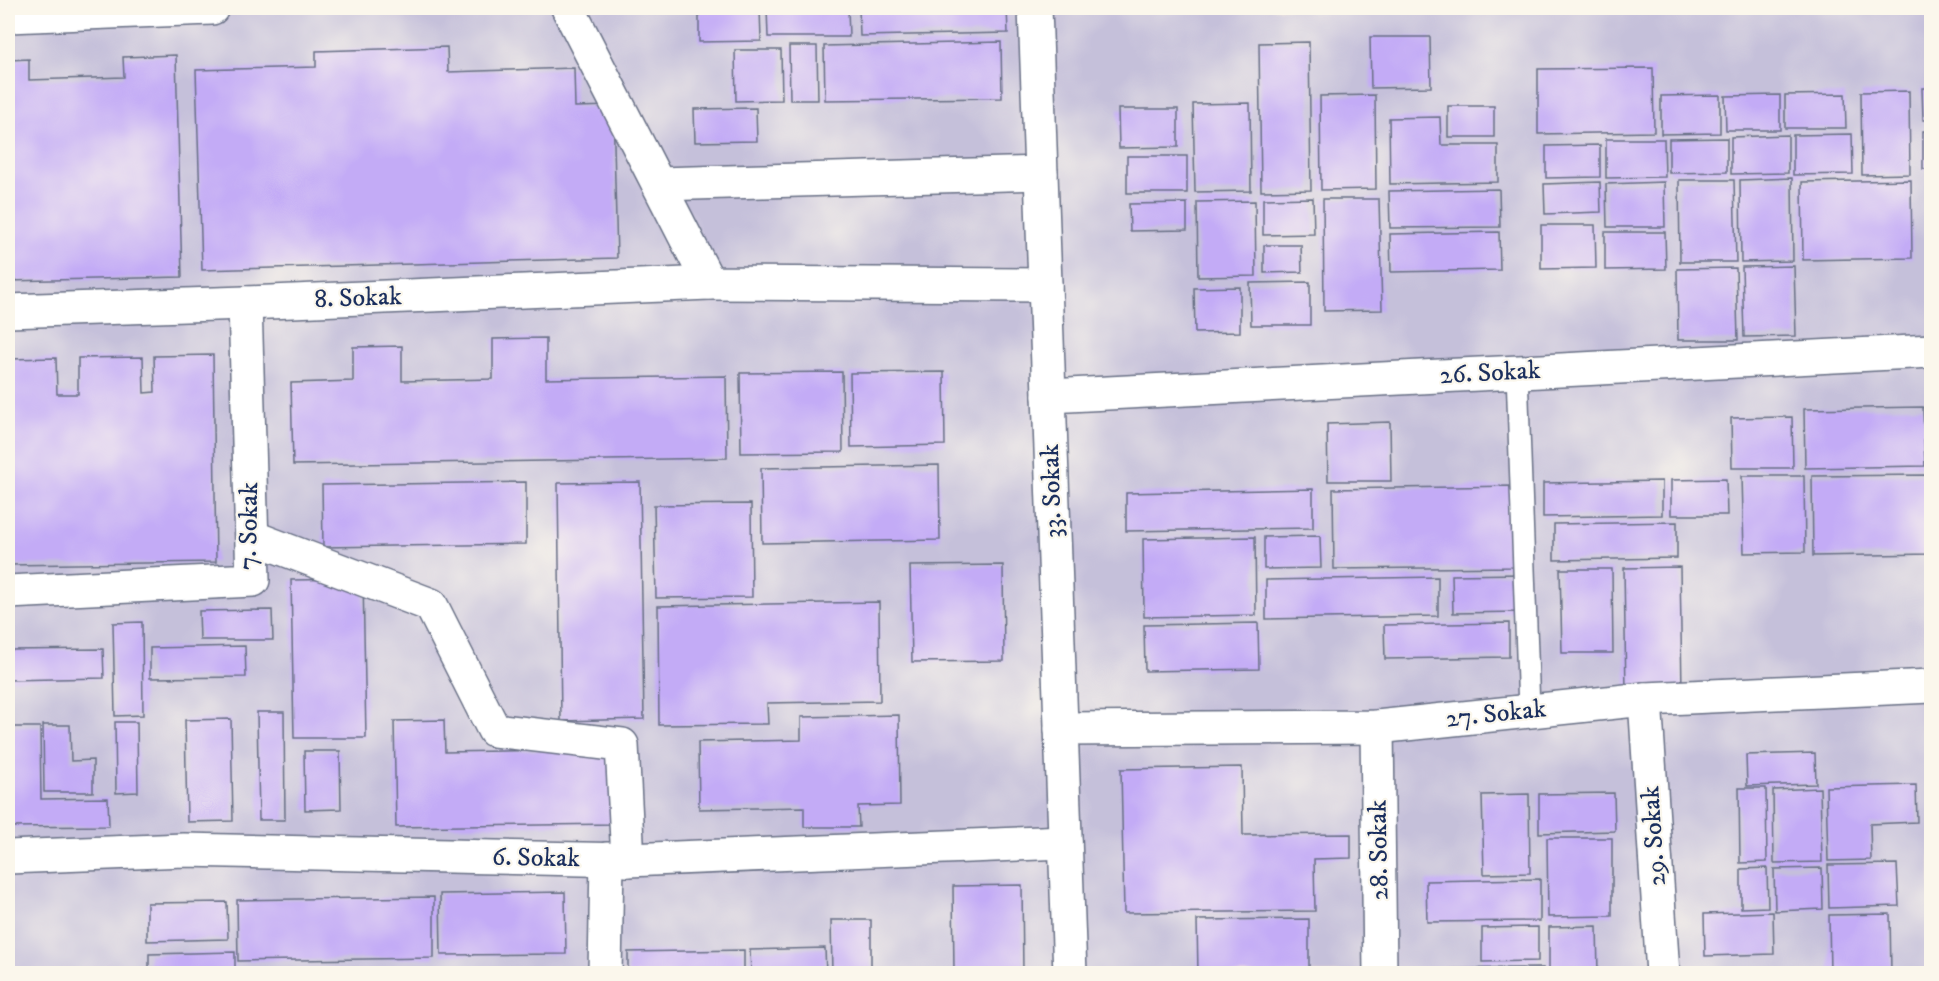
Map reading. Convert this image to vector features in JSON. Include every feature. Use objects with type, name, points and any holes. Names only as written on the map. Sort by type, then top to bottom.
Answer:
[{"type":"street","points":[[16,13],[212,8]]},
{"type":"street","points":[[568,8],[709,283]]},
{"type":"street","name":"33. Sokak","points":[[1035,8],[1070,974]]},
{"type":"street","points":[[658,184],[1041,173]]},
{"type":"street","name":"8. Sokak","points":[[8,311],[709,283],[1045,285]]},
{"type":"street","name":"7. Sokak","points":[[8,592],[253,580],[244,303]]},
{"type":"street","name":"26. Sokak","points":[[1049,396],[1932,351]]},
{"type":"street","points":[[252,537],[431,605],[494,730],[622,745],[618,860],[605,974]]},
{"type":"street","name":"27. Sokak","points":[[1061,729],[1377,727],[1645,699],[1932,686]]},
{"type":"street","name":"29. Sokak","points":[[1645,699],[1663,974]]},
{"type":"street","name":"28. Sokak","points":[[1377,727],[1380,974]]},
{"type":"street","name":"6. Sokak","points":[[8,857],[184,850],[618,860],[1065,842]]},
{"type":"lane","points":[[1517,372],[1529,710]]},
{"type":"shaded area","points":[[8,8],[1931,8],[1931,973],[8,973]]},
{"type":"building","points":[[699,8],[760,8],[761,41],[699,42]]},
{"type":"building","points":[[767,8],[848,8],[849,37],[768,37]]},
{"type":"building","points":[[859,8],[1007,8],[1008,33],[860,36]]},
{"type":"building","points":[[1370,37],[1430,37],[1431,87],[1371,88]]},
{"type":"building","points":[[1001,42],[1002,98],[825,100],[824,46]]},
{"type":"building","points":[[1309,42],[1311,190],[1261,191],[1259,43]]},
{"type":"building","points":[[789,46],[817,46],[818,100],[790,100]]},
{"type":"building","points":[[447,47],[448,72],[574,68],[575,107],[613,106],[617,258],[202,270],[196,70],[316,67],[316,51]]},
{"type":"building","points":[[735,50],[781,50],[782,100],[736,101]]},
{"type":"building","points":[[176,55],[182,277],[8,281],[8,60],[29,59],[29,80],[124,77],[123,57]]},
{"type":"building","points":[[1653,68],[1654,132],[1538,134],[1538,69]]},
{"type":"building","points":[[1922,88],[1932,88],[1932,120],[1923,120]]},
{"type":"building","points":[[1909,91],[1910,174],[1862,175],[1861,92]]},
{"type":"building","points":[[1845,94],[1846,128],[1785,128],[1785,95]]},
{"type":"building","points":[[1375,95],[1376,189],[1321,190],[1320,96]]},
{"type":"building","points":[[1720,95],[1720,133],[1661,134],[1661,96]]},
{"type":"building","points":[[1780,95],[1780,130],[1726,130],[1725,96]]},
{"type":"building","points":[[1250,103],[1251,191],[1195,192],[1193,104]]},
{"type":"building","points":[[1448,106],[1494,106],[1494,137],[1448,137]]},
{"type":"building","points":[[756,108],[757,141],[695,142],[694,109]]},
{"type":"building","points":[[1118,109],[1178,109],[1178,147],[1119,148]]},
{"type":"building","points":[[1440,117],[1441,145],[1498,145],[1498,182],[1390,184],[1389,118]]},
{"type":"building","points":[[1923,131],[1932,131],[1932,169],[1923,169]]},
{"type":"building","points":[[1852,134],[1853,174],[1793,175],[1793,135]]},
{"type":"building","points":[[1788,135],[1788,173],[1731,174],[1731,137]]},
{"type":"building","points":[[1727,138],[1727,172],[1669,173],[1669,139]]},
{"type":"building","points":[[1606,139],[1664,139],[1665,177],[1606,178]]},
{"type":"building","points":[[1600,145],[1600,177],[1546,178],[1546,146]]},
{"type":"building","points":[[1127,156],[1187,156],[1187,193],[1127,193]]},
{"type":"building","points":[[1792,178],[1793,261],[1741,262],[1740,180]]},
{"type":"building","points":[[1679,180],[1734,180],[1736,262],[1680,262]]},
{"type":"building","points":[[1911,180],[1912,258],[1803,260],[1802,182]]},
{"type":"building","points":[[1600,182],[1601,212],[1545,214],[1544,184]]},
{"type":"building","points":[[1664,182],[1665,227],[1607,227],[1606,184]]},
{"type":"building","points":[[1499,189],[1500,227],[1390,228],[1389,191]]},
{"type":"building","points":[[1313,198],[1314,234],[1263,235],[1263,199]]},
{"type":"building","points":[[1323,199],[1379,199],[1382,310],[1324,311]]},
{"type":"building","points":[[1255,201],[1256,276],[1198,277],[1197,202]]},
{"type":"building","points":[[1187,203],[1187,230],[1130,231],[1129,204]]},
{"type":"building","points":[[1541,225],[1595,225],[1596,268],[1541,269]]},
{"type":"building","points":[[1499,232],[1500,270],[1391,272],[1390,234]]},
{"type":"building","points":[[1605,232],[1665,232],[1666,269],[1605,270]]},
{"type":"building","points":[[1264,245],[1301,245],[1302,272],[1264,273]]},
{"type":"building","points":[[1794,266],[1796,336],[1744,337],[1742,267]]},
{"type":"building","points":[[1736,268],[1738,340],[1678,340],[1677,269]]},
{"type":"building","points":[[1310,282],[1310,325],[1251,325],[1250,283]]},
{"type":"building","points":[[1240,287],[1240,332],[1195,333],[1194,288]]},
{"type":"building","points":[[546,338],[546,379],[726,376],[727,458],[293,465],[291,383],[353,381],[353,347],[402,346],[402,381],[493,379],[493,339]]},
{"type":"building","points":[[213,355],[216,562],[8,565],[8,359],[56,358],[57,394],[78,394],[78,358],[143,357],[144,393],[155,392],[154,356]]},
{"type":"building","points":[[842,372],[843,452],[741,453],[740,373]]},
{"type":"building","points":[[944,372],[945,445],[851,447],[850,373]]},
{"type":"building","points":[[1923,407],[1925,466],[1805,468],[1804,409]]},
{"type":"building","points":[[1792,417],[1793,468],[1732,468],[1731,418]]},
{"type":"building","points":[[1390,422],[1391,481],[1328,481],[1327,424]]},
{"type":"building","points":[[939,465],[940,540],[762,543],[761,468]]},
{"type":"building","points":[[1929,475],[1931,554],[1813,556],[1812,476]]},
{"type":"building","points":[[1742,476],[1804,476],[1805,552],[1744,553]]},
{"type":"building","points":[[1726,479],[1727,515],[1671,515],[1671,480]]},
{"type":"building","points":[[1662,481],[1662,515],[1543,517],[1543,483]]},
{"type":"building","points":[[526,482],[526,544],[323,547],[322,485]]},
{"type":"building","points":[[640,482],[644,719],[561,721],[558,483]]},
{"type":"building","points":[[1514,486],[1516,567],[1334,569],[1333,489]]},
{"type":"building","points":[[1313,489],[1313,528],[1126,531],[1126,493]]},
{"type":"building","points":[[751,504],[752,597],[656,598],[654,505]]},
{"type":"building","points":[[1677,522],[1677,558],[1554,560],[1554,524]]},
{"type":"building","points":[[1320,536],[1321,568],[1264,569],[1264,537]]},
{"type":"building","points":[[1255,537],[1256,615],[1144,617],[1143,539]]},
{"type":"building","points":[[1003,565],[1004,661],[912,662],[910,566]]},
{"type":"building","points":[[1680,567],[1682,692],[1626,693],[1624,568]]},
{"type":"building","points":[[1560,569],[1612,569],[1613,653],[1562,653]]},
{"type":"building","points":[[1522,574],[1522,612],[1453,613],[1452,575]]},
{"type":"building","points":[[1438,577],[1438,616],[1266,619],[1266,580]]},
{"type":"building","points":[[363,579],[366,738],[294,738],[291,580]]},
{"type":"building","points":[[879,602],[880,701],[767,703],[768,724],[659,725],[658,606]]},
{"type":"building","points":[[272,610],[273,640],[200,640],[199,611]]},
{"type":"building","points":[[142,622],[143,715],[115,716],[113,623]]},
{"type":"building","points":[[1258,623],[1259,669],[1145,671],[1144,625]]},
{"type":"building","points":[[1509,623],[1509,657],[1385,659],[1384,625]]},
{"type":"building","points":[[245,646],[246,677],[150,678],[150,648]]},
{"type":"building","points":[[103,649],[104,678],[8,680],[8,650]]},
{"type":"building","points":[[257,712],[284,712],[285,820],[259,820]]},
{"type":"building","points":[[899,715],[900,805],[858,806],[859,827],[804,827],[804,807],[699,809],[698,742],[801,740],[801,717]]},
{"type":"building","points":[[231,719],[233,821],[187,822],[185,720]]},
{"type":"building","points":[[444,720],[445,752],[615,749],[616,824],[396,827],[394,721]]},
{"type":"building","points":[[115,722],[137,722],[138,792],[116,793]]},
{"type":"building","points":[[43,725],[70,725],[71,761],[93,760],[93,792],[44,792]]},
{"type":"building","points":[[8,727],[40,727],[41,799],[108,798],[109,826],[8,827]]},
{"type":"building","points":[[304,751],[340,751],[341,809],[305,810]]},
{"type":"building","points":[[1815,753],[1816,784],[1747,786],[1746,755]]},
{"type":"building","points":[[1242,767],[1243,835],[1351,834],[1351,858],[1314,859],[1315,911],[1124,913],[1121,769]]},
{"type":"building","points":[[1916,785],[1917,822],[1870,824],[1871,860],[1828,861],[1826,787]]},
{"type":"building","points":[[1739,788],[1766,788],[1767,862],[1740,863]]},
{"type":"building","points":[[1820,788],[1822,862],[1774,863],[1773,790]]},
{"type":"building","points":[[1614,793],[1615,831],[1539,833],[1539,794]]},
{"type":"building","points":[[1529,794],[1530,873],[1484,874],[1482,795]]},
{"type":"building","points":[[1547,838],[1612,838],[1612,916],[1548,917]]},
{"type":"building","points":[[1897,864],[1899,906],[1829,908],[1828,865]]},
{"type":"building","points":[[1767,868],[1768,907],[1741,908],[1741,869]]},
{"type":"building","points":[[1822,868],[1823,909],[1775,911],[1774,869]]},
{"type":"building","points":[[1540,879],[1540,921],[1427,922],[1426,881]]},
{"type":"building","points":[[1022,885],[1023,974],[954,974],[953,886]]},
{"type":"building","points":[[565,892],[566,954],[441,955],[440,894]]},
{"type":"building","points":[[434,897],[434,958],[238,961],[237,900]]},
{"type":"building","points":[[227,902],[228,939],[147,941],[147,903]]},
{"type":"building","points":[[1773,912],[1774,954],[1705,956],[1704,914]]},
{"type":"building","points":[[1890,914],[1891,974],[1830,974],[1829,915]]},
{"type":"building","points":[[1309,919],[1309,974],[1198,974],[1197,920]]},
{"type":"building","points":[[831,920],[871,920],[871,974],[832,974]]},
{"type":"building","points":[[1597,926],[1598,974],[1549,974],[1549,927]]},
{"type":"building","points":[[1538,927],[1538,961],[1482,962],[1482,928]]},
{"type":"building","points":[[825,948],[826,974],[751,974],[750,950]]},
{"type":"building","points":[[744,950],[744,974],[628,974],[628,952]]},
{"type":"building","points":[[235,952],[235,974],[149,974],[149,954]]},
{"type":"building","points":[[1543,968],[1543,974],[1417,974],[1417,969]]},
{"type":"building","points":[[60,971],[125,971],[125,974],[60,974]]},
{"type":"building","points":[[264,971],[318,971],[318,974],[264,974]]}]
